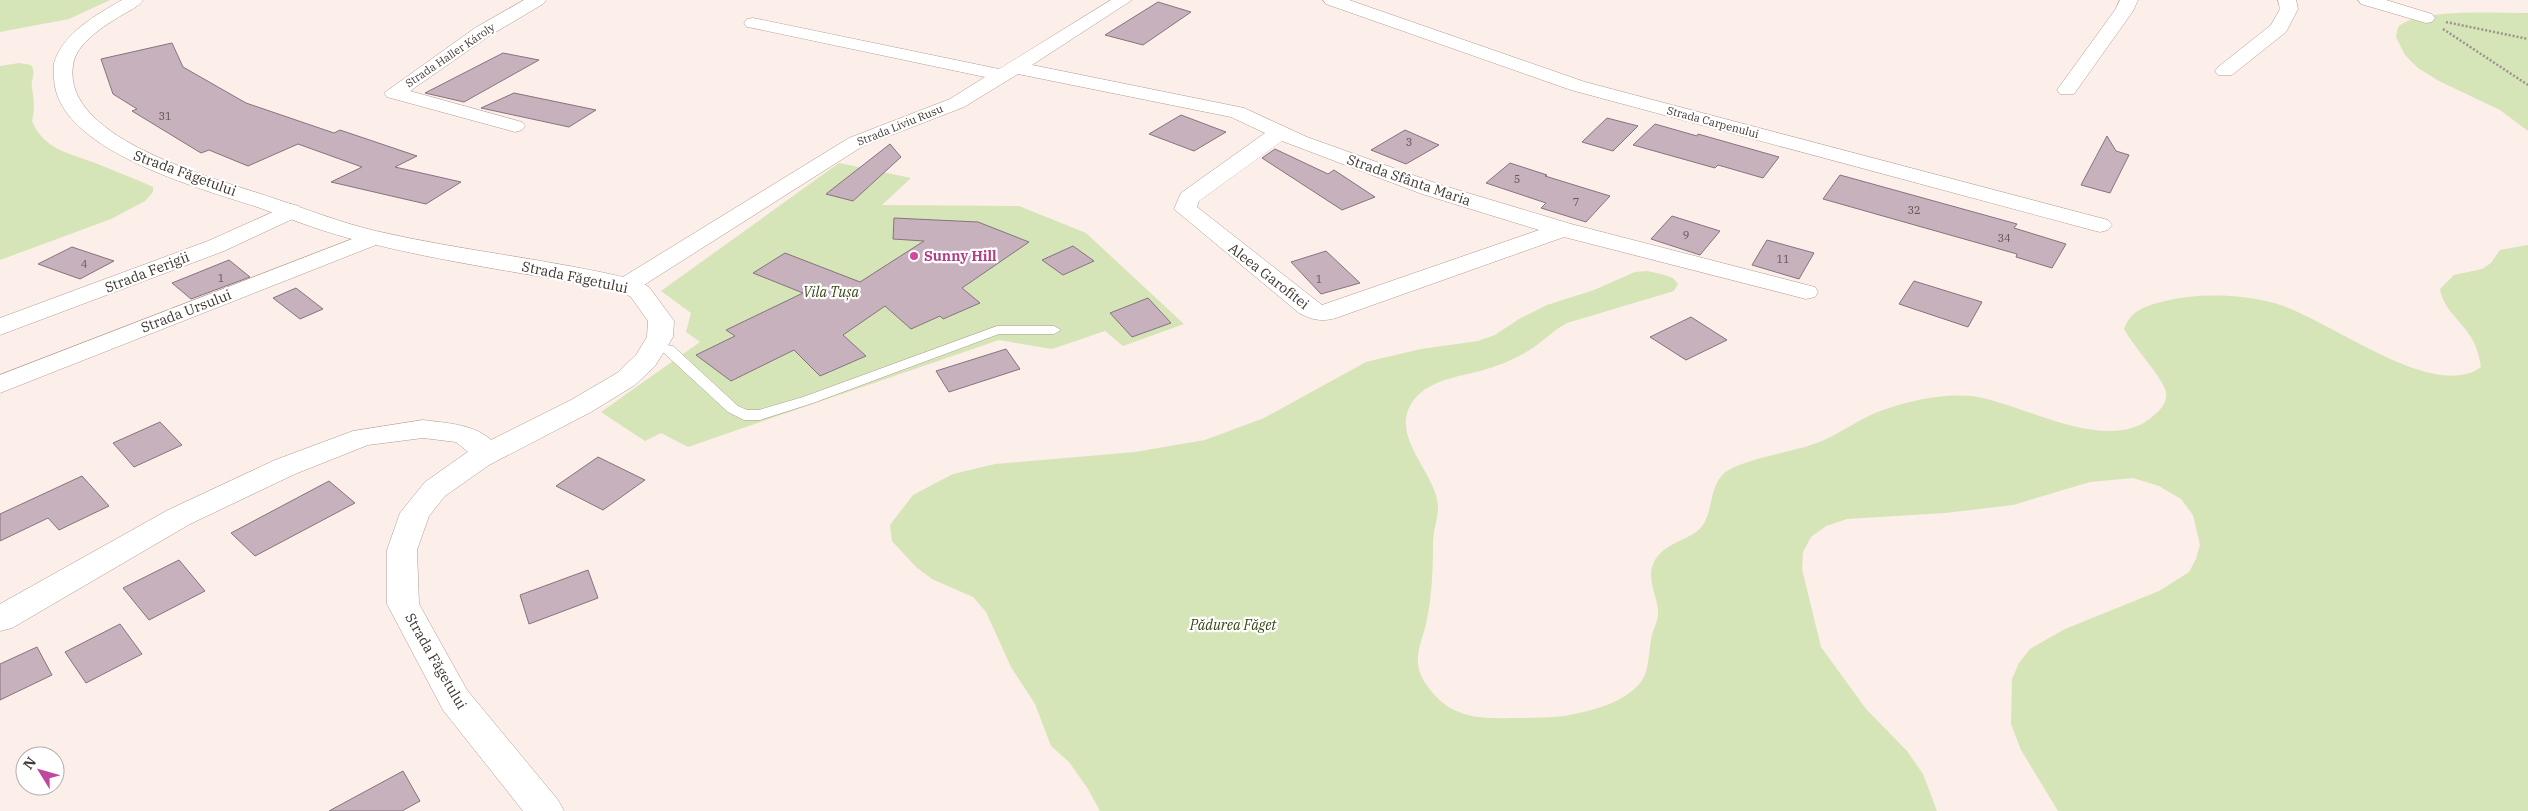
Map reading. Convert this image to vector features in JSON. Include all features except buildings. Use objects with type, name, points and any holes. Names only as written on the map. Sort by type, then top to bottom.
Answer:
[{"type":"street","name":"Strada Făgetului","points":[[134,0],[103,20],[76,43],[63,65],[63,91],[80,117],[122,150],[169,170],[373,238],[627,285],[640,292],[661,321],[660,337],[654,347],[646,360],[626,379],[581,406],[488,453],[435,489],[415,513],[402,550],[403,604],[455,700],[545,811]]},
{"type":"street","name":"Strada Haller Károly","points":[[515,126],[394,93],[482,32],[537,0]]},
{"type":"street","name":"Strada Liviu Rusu","points":[[627,285],[856,142],[957,102],[1123,0]]},
{"type":"street","name":"Strada Carpenului","points":[[1332,0],[1578,86],[2100,225]]},
{"type":"street","points":[[2067,90],[2124,10],[2129,0]]},
{"type":"street","points":[[2225,71],[2279,28],[2289,9],[2287,0]]},
{"type":"street","points":[[2367,0],[2426,18]]},
{"type":"street","name":"Strada Sfânta Maria","points":[[753,23],[1237,112],[1280,132],[1430,190],[1563,229],[1806,292]]},
{"type":"street","name":"Aleea Garofitei","points":[[1280,132],[1189,198],[1185,209],[1308,308],[1318,313],[1328,313],[1563,229]]},
{"type":"street","name":"Strada Ferigii","points":[[0,327],[216,246],[291,211]]},
{"type":"street","name":"Strada Ursului","points":[[0,384],[373,238]]},
{"type":"street","points":[[0,619],[179,517],[285,467],[363,437],[423,429],[464,434],[488,453]]},
{"type":"lane","points":[[654,347],[668,349],[733,409],[744,415],[760,414],[808,400],[997,330],[1054,330]]},
{"type":"path","points":[[2426,18],[2528,39]]},
{"type":"path","points":[[2426,18],[2528,85]]},
{"type":"green space","points":[[0,0],[110,0],[69,19],[0,32]]},
{"type":"green space","points":[[2479,12],[2528,13],[2528,131],[2500,110],[2439,81],[2418,68],[2405,55],[2396,37],[2398,27],[2407,21],[2422,17],[2439,14]]},
{"type":"green space","points":[[19,63],[31,65],[33,68],[34,108],[32,121],[43,138],[67,153],[153,187],[153,192],[145,201],[111,219],[0,260],[0,66]]},
{"type":"green space","name":"Vila Tușa","points":[[839,163],[911,178],[882,205],[1019,206],[1086,233],[1184,324],[1123,346],[1105,331],[1052,349],[999,340],[688,447],[661,433],[645,441],[601,412],[700,342],[686,332],[691,313],[661,291]]},
{"type":"green space","name":"Pădurea Făget","points":[[2528,245],[2528,811],[2058,811],[2021,750],[2011,724],[2012,679],[2019,663],[2030,649],[2065,629],[2159,591],[2189,572],[2196,559],[2200,545],[2193,515],[2181,499],[2159,486],[2133,478],[2090,482],[2013,505],[1945,513],[1847,519],[1826,526],[1811,537],[1803,552],[1802,569],[1821,647],[1866,709],[1907,751],[1923,774],[1937,811],[1100,811],[1088,789],[1069,762],[1051,746],[1035,704],[1011,667],[986,612],[973,597],[932,579],[916,567],[892,541],[890,525],[913,495],[953,474],[995,464],[1135,452],[1205,440],[1264,418],[1366,362],[1421,349],[1478,341],[1495,335],[1519,319],[1547,305],[1594,290],[1635,272],[1647,271],[1661,274],[1673,278],[1678,284],[1674,291],[1567,323],[1532,349],[1502,364],[1430,386],[1413,401],[1407,414],[1406,427],[1409,441],[1430,480],[1438,506],[1433,539],[1430,600],[1418,656],[1422,678],[1434,695],[1453,710],[1463,714],[1486,718],[1564,716],[1609,704],[1629,693],[1644,677],[1658,615],[1651,579],[1652,566],[1666,549],[1699,530],[1709,511],[1714,489],[1721,476],[1735,467],[1822,441],[1886,409],[1934,397],[1959,395],[1991,400],[2088,429],[2112,431],[2133,428],[2152,417],[2160,409],[2165,403],[2166,392],[2164,386],[2124,329],[2131,317],[2140,310],[2178,298],[2234,296],[2274,303],[2296,311],[2408,366],[2436,374],[2460,375],[2481,367],[2477,349],[2444,302],[2440,289],[2454,275],[2482,269],[2491,263],[2500,250]]},
{"type":"place","name":"Sunny Hill","points":[[914,256]]}]
